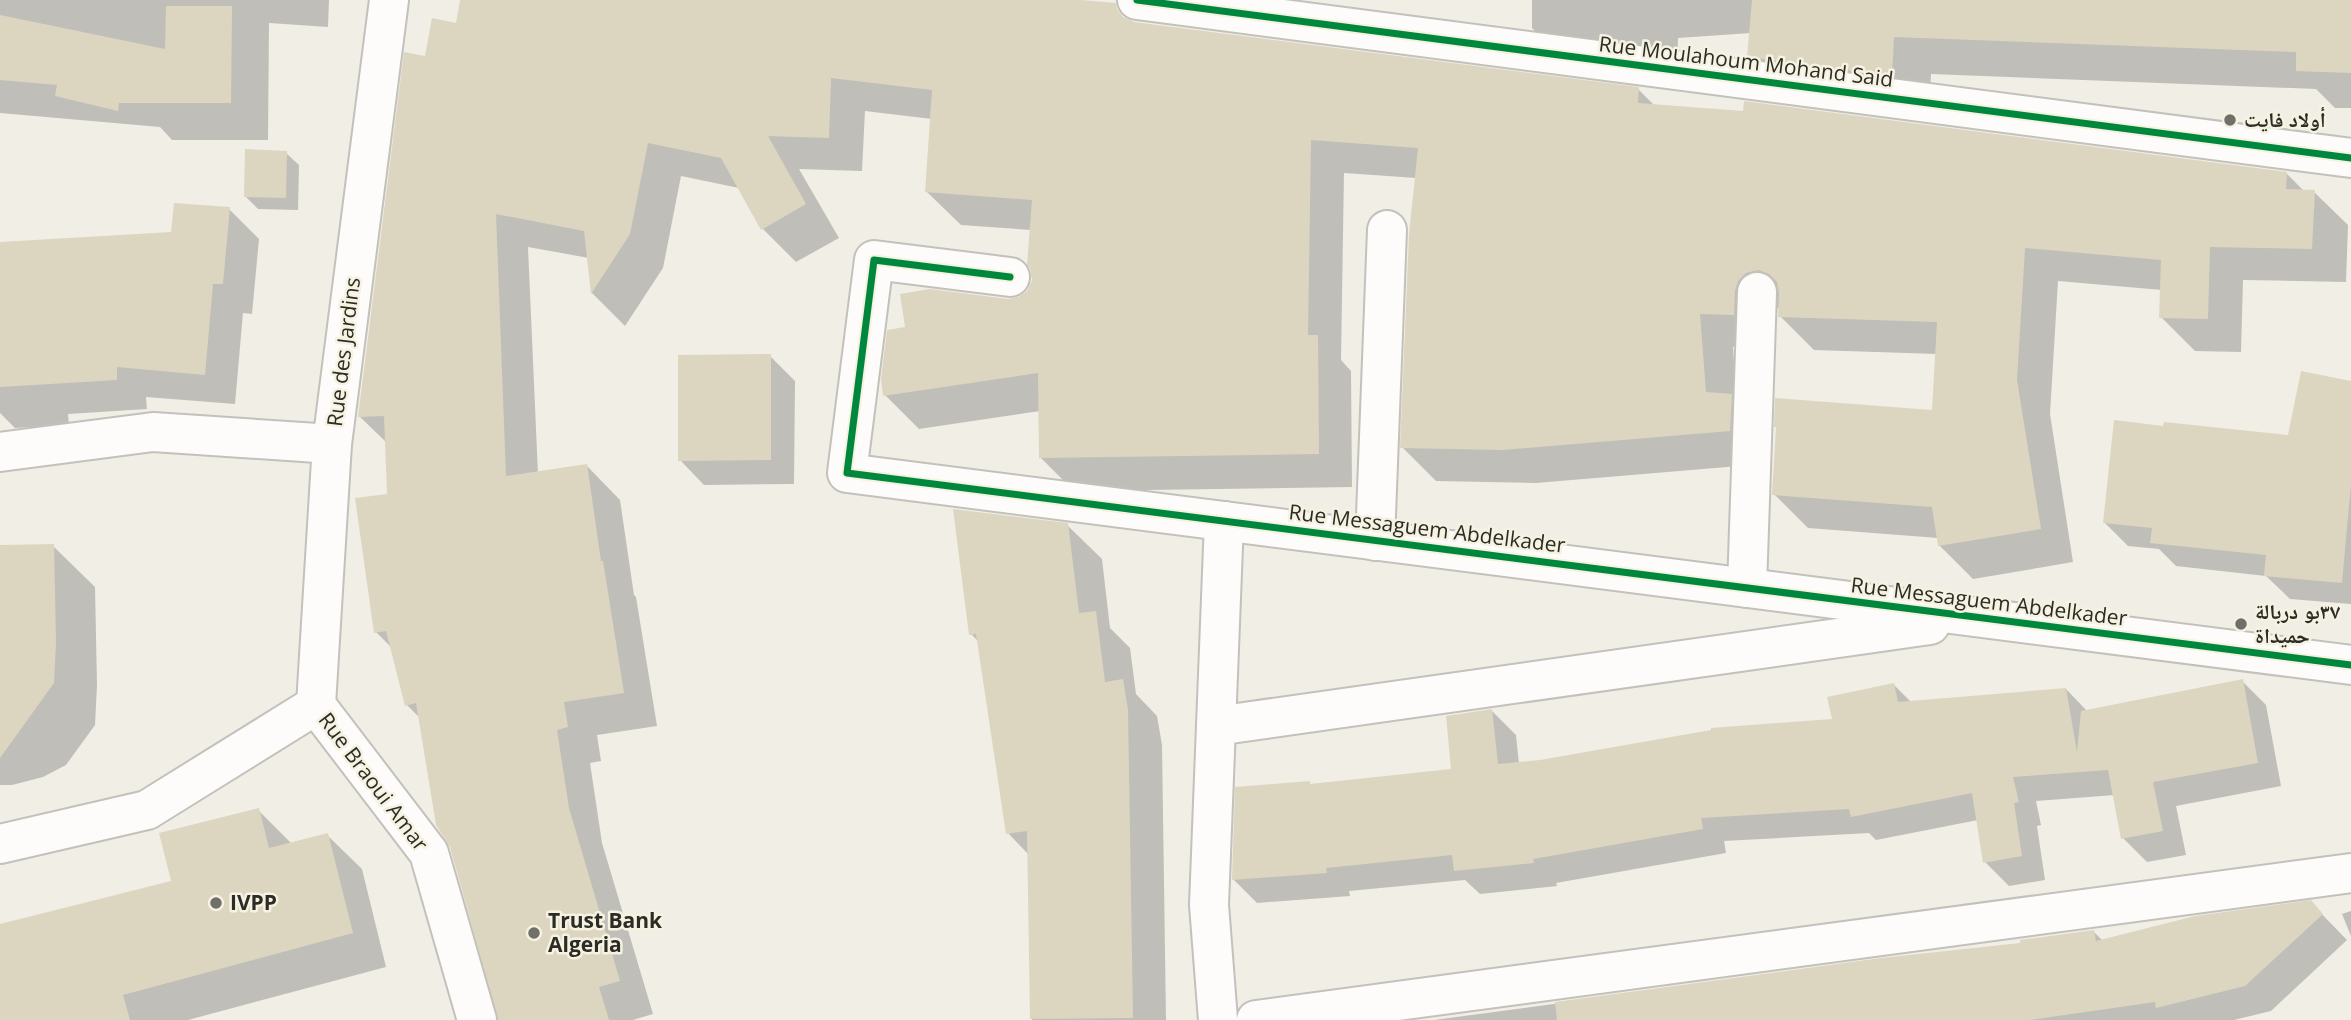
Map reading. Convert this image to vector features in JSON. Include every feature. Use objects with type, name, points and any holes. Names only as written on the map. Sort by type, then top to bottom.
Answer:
[{"type":"street","name":"Rue des Jardins","points":[[316,705],[332,444],[389,0]]},
{"type":"street","name":"Rue Moulahoum Mohand Said","points":[[1137,0],[2351,158]]},
{"type":"street","points":[[1375,541],[1387,230]]},
{"type":"street","name":"Rue Messaguem Abdelkader","points":[[1010,277],[874,260],[847,473],[2351,665]]},
{"type":"street","points":[[1747,588],[1757,292]]},
{"type":"street","points":[[0,452],[153,432],[332,444]]},
{"type":"street","points":[[1219,1020],[1209,905],[1224,521]]},
{"type":"street","points":[[1216,726],[1981,618]]},
{"type":"street","points":[[0,844],[147,810],[316,705]]},
{"type":"street","name":"Rue Braoui Amar","points":[[316,705],[429,853],[478,1020]]},
{"type":"street","points":[[1256,1020],[2351,873]]},
{"type":"building","points":[[460,0],[1081,0],[1116,3],[1123,17],[1134,22],[1639,87],[1638,103],[1743,111],[1744,101],[2287,172],[2286,189],[2315,190],[2312,249],[2210,247],[2208,319],[2159,318],[2161,260],[2025,248],[2017,380],[2041,529],[1938,546],[1932,507],[1772,495],[1775,398],[1932,410],[1937,322],[1778,317],[1777,282],[1769,274],[1758,270],[1746,273],[1738,281],[1734,315],[1700,314],[1706,392],[1732,394],[1730,431],[1502,450],[1400,448],[1409,234],[1418,148],[1311,140],[1308,335],[1318,335],[1319,454],[1039,458],[1038,373],[883,396],[881,379],[887,330],[905,327],[900,294],[930,289],[1008,299],[1027,291],[1032,280],[1027,265],[1032,200],[925,192],[932,90],[831,78],[829,138],[768,136],[806,204],[761,230],[721,158],[648,143],[630,234],[591,294],[584,231],[496,214],[506,476],[587,464],[624,693],[564,702],[568,727],[557,730],[569,808],[620,981],[599,987],[609,1020],[498,1020],[450,847],[436,825],[416,703],[405,706],[386,631],[374,633],[355,498],[387,494],[384,416],[358,417],[404,52],[425,56],[432,18],[456,23]]},
{"type":"building","points":[[1752,0],[2351,0],[2351,73],[2296,71],[2296,52],[1894,37],[1892,76],[1747,57]]},
{"type":"building","points":[[166,6],[232,6],[231,103],[119,103],[118,111],[55,96],[57,85],[0,80],[0,15],[165,49]]},
{"type":"building","points":[[245,149],[287,151],[286,198],[244,197]]},
{"type":"building","points":[[174,203],[230,207],[223,284],[213,284],[205,375],[117,367],[117,380],[0,387],[0,242],[171,232]]},
{"type":"building","points":[[771,354],[771,460],[678,461],[678,355]]},
{"type":"building","points":[[2301,371],[2351,381],[2351,484],[2342,583],[2264,576],[2266,555],[2150,543],[2152,528],[2103,523],[2114,420],[2163,426],[2164,422],[2288,435]]},
{"type":"building","points":[[953,509],[1068,523],[1079,613],[1096,611],[1105,682],[1123,679],[1128,710],[1133,1018],[1030,1019],[1027,831],[1006,834],[976,634],[969,635]]},
{"type":"building","points":[[54,544],[54,683],[0,758],[0,545]]},
{"type":"building","points":[[2243,679],[2258,763],[2153,782],[2163,831],[2121,839],[2108,770],[2013,777],[2019,802],[2014,803],[2022,856],[1983,863],[1972,793],[1851,817],[1849,809],[1701,818],[1703,829],[1533,859],[1534,863],[1454,871],[1452,855],[1326,868],[1327,873],[1232,880],[1235,787],[1310,781],[1310,784],[1451,769],[1446,716],[1492,709],[1498,764],[1540,760],[1711,728],[1832,719],[1827,697],[1894,683],[1898,702],[2066,688],[2077,752],[2081,711]]},
{"type":"building","name":"IVPP","points":[[259,808],[269,848],[328,833],[353,933],[123,995],[130,1020],[0,1020],[0,924],[171,881],[159,833]]},
{"type":"building","points":[[2311,900],[2323,914],[2245,986],[2156,1008],[2155,1002],[2030,1020],[1557,1020],[1555,1002],[1881,958],[2020,943],[2020,940],[2094,930],[2096,941],[2195,916]]},
{"type":"cycle path","points":[[1137,0],[2351,158]]},
{"type":"cycle path","points":[[1010,277],[874,260],[847,473],[2351,665]]},
{"type":"place","name":"أولاد فايت","points":[[2230,120]]},
{"type":"place","name":"٣٧بو دربالة حميداة","points":[[2241,624]]},
{"type":"place","name":"IVPP","points":[[216,903]]},
{"type":"place","name":"Trust Bank Algeria","points":[[534,933]]}]
